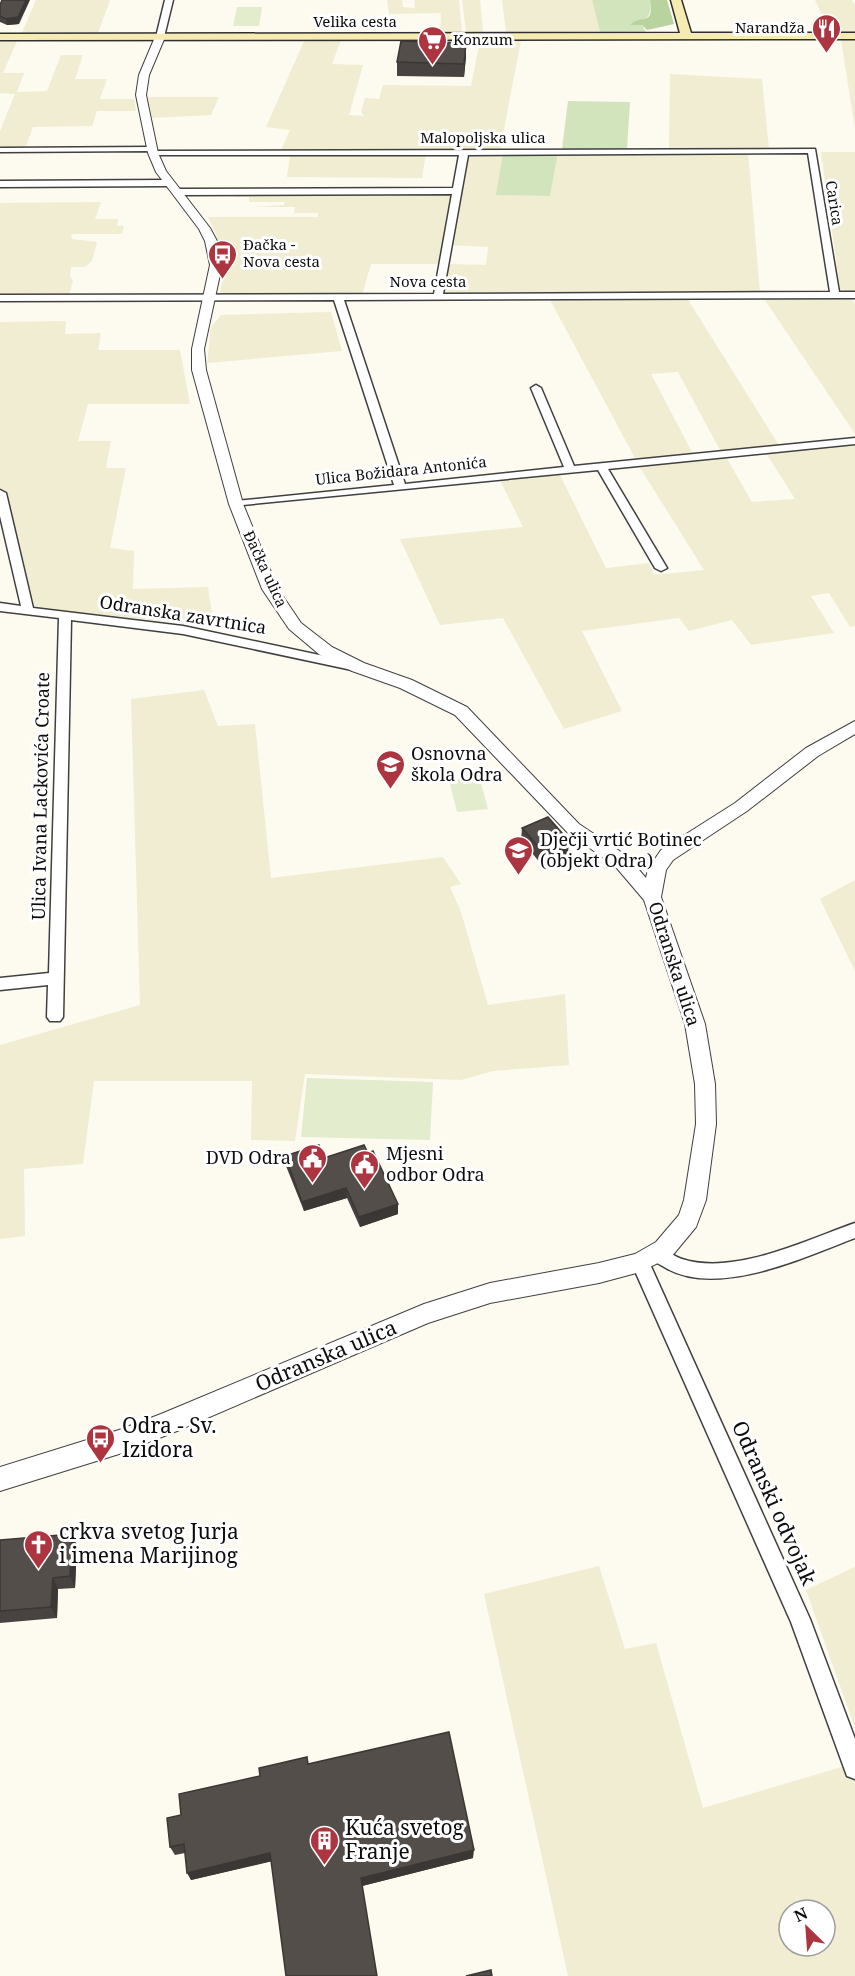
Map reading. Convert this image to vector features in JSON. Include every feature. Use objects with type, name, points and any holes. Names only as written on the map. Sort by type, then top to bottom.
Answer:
[{"type":"main road","points":[[676,0],[686,35]]},
{"type":"main road","name":"Velika cesta","points":[[0,37],[855,36]]},
{"type":"street","points":[[160,37],[169,0]]},
{"type":"street","name":"Đačka ulica","points":[[160,37],[144,75],[141,94],[153,151],[173,187],[200,221],[213,250],[216,265],[198,349],[199,370],[236,504],[270,589],[285,613],[300,630],[326,651],[358,667],[426,692],[461,711],[573,828],[591,843],[621,861],[652,897]]},
{"type":"street","points":[[0,150],[153,151]]},
{"type":"street","name":"Malopoljska ulica","points":[[153,151],[812,151]]},
{"type":"street","points":[[438,297],[464,151]]},
{"type":"street","name":"Carica","points":[[812,151],[835,295]]},
{"type":"street","points":[[0,184],[457,191]]},
{"type":"street","name":"Nova cesta","points":[[0,297],[855,295]]},
{"type":"street","points":[[338,296],[400,486]]},
{"type":"street","points":[[536,388],[570,469]]},
{"type":"street","name":"Ulica Božidara Antonića","points":[[236,504],[855,441]]},
{"type":"street","points":[[601,467],[661,568]]},
{"type":"street","points":[[0,493],[28,610]]},
{"type":"street","name":"Odranska zavrtnica","points":[[0,607],[183,630],[358,667]]},
{"type":"street","name":"Ulica Ivana Lackovića Croate","points":[[56,1017],[65,615]]},
{"type":"street","points":[[281,650],[295,645],[300,640],[300,630]]},
{"type":"street","points":[[621,861],[646,861],[667,855],[741,807],[812,752],[855,727]]},
{"type":"street","name":"Odranska ulica","points":[[0,1479],[119,1442],[389,1328],[466,1300],[598,1273],[648,1258],[682,1228],[696,1200],[706,1124],[705,1084],[694,1024],[652,897],[657,869],[667,855]]},
{"type":"street","points":[[0,984],[56,978]]},
{"type":"street","points":[[648,1258],[674,1265],[717,1270],[790,1254],[855,1230]]},
{"type":"street","name":"Odranski odvojak","points":[[648,1258],[800,1619],[855,1768]]},
{"type":"shaded area","points":[[36,0],[110,0],[98,33],[21,35]]},
{"type":"shaded area","points":[[387,0],[402,0],[403,7],[415,8],[414,0],[459,0],[462,33],[440,34],[441,13],[389,14]]},
{"type":"shaded area","points":[[462,0],[480,0],[483,32],[466,32]]},
{"type":"shaded area","points":[[502,0],[592,0],[600,32],[506,32]]},
{"type":"shaded area","points":[[815,0],[852,0],[855,6],[855,32],[830,32]]},
{"type":"shaded area","points":[[305,39],[341,40],[332,64],[363,65],[349,115],[364,116],[361,112],[365,98],[379,99],[383,85],[471,86],[480,40],[521,40],[500,150],[281,150],[290,130],[266,127]]},
{"type":"shaded area","points":[[855,39],[855,129],[841,40]]},
{"type":"shaded area","points":[[0,41],[17,41],[3,73],[24,73],[17,92],[47,91],[61,55],[83,55],[75,79],[107,79],[100,99],[134,99],[136,111],[97,111],[92,126],[33,127],[25,149],[0,148],[0,131],[15,94],[0,93]]},
{"type":"shaded area","points":[[670,74],[762,79],[769,149],[669,149]]},
{"type":"shaded area","points":[[148,97],[219,97],[211,115],[152,118]]},
{"type":"shaded area","points":[[748,152],[760,293],[442,295],[446,264],[486,265],[488,247],[449,245],[467,153],[503,153],[497,195],[550,196],[558,153]]},
{"type":"shaded area","points":[[821,152],[855,152],[855,292],[840,289]]},
{"type":"shaded area","points":[[426,153],[422,178],[287,177],[290,154]]},
{"type":"shaded area","points":[[452,192],[440,264],[371,264],[362,295],[226,294],[220,291],[226,270],[224,270],[221,246],[208,217],[318,217],[318,213],[294,213],[295,207],[252,207],[284,205],[285,202],[249,202],[249,197],[235,197],[235,193]]},
{"type":"shaded area","points":[[101,202],[95,219],[118,219],[117,226],[124,226],[122,234],[71,234],[72,239],[97,242],[92,261],[85,267],[71,267],[70,276],[73,280],[69,296],[0,296],[0,203]]},
{"type":"shaded area","points":[[849,296],[855,304],[855,434],[763,297]]},
{"type":"shaded area","points":[[549,298],[687,298],[780,447],[721,452],[678,372],[651,374],[693,454],[636,460]]},
{"type":"shaded area","points":[[331,312],[342,351],[207,363],[211,327],[221,315]]},
{"type":"shaded area","points":[[66,321],[65,334],[101,333],[98,350],[180,350],[190,404],[88,404],[78,441],[111,441],[106,468],[126,468],[110,548],[134,551],[133,589],[208,587],[214,627],[31,607],[0,512],[0,322]]},
{"type":"shaded area","points":[[855,444],[855,626],[850,627],[829,593],[811,596],[834,633],[751,645],[732,620],[689,631],[679,618],[582,631],[622,711],[564,729],[503,618],[440,625],[400,539],[523,527],[500,480],[559,473],[606,568],[649,563],[654,575],[704,570],[639,466],[726,457],[752,502],[795,499],[766,453]]},
{"type":"shaded area","points":[[204,690],[218,726],[255,724],[271,878],[443,857],[461,884],[450,887],[461,912],[488,1005],[565,994],[569,1065],[493,1071],[461,1080],[305,1074],[295,1141],[251,1140],[252,1081],[94,1081],[83,1164],[24,1169],[25,1236],[0,1239],[0,1045],[140,1005],[131,699]]},
{"type":"shaded area","points":[[855,880],[855,971],[820,899]]},
{"type":"shaded area","points":[[599,1566],[625,1649],[656,1643],[703,1808],[855,1763],[855,1976],[568,1976],[484,1594]]},
{"type":"shaded area","points":[[855,1567],[855,1728],[806,1590]]},
{"type":"green space","points":[[592,0],[650,0],[650,11],[647,17],[630,25],[642,25],[646,32],[600,32]]},
{"type":"green space","points":[[650,0],[667,0],[674,24],[647,30],[642,25],[630,25],[649,17]]},
{"type":"green space","points":[[237,7],[262,7],[259,26],[233,26]]},
{"type":"green space","points":[[568,101],[630,102],[627,149],[562,149]]},
{"type":"green space","points":[[503,153],[558,153],[550,196],[496,195]]},
{"type":"green space","points":[[479,776],[488,809],[457,812],[449,780]]},
{"type":"green space","points":[[307,1078],[433,1082],[430,1140],[301,1137]]},
{"type":"building","points":[[2,0],[26,0],[18,17],[6,19],[0,16]]},
{"type":"building","points":[[401,41],[466,43],[464,64],[397,62]]},
{"type":"building","points":[[548,817],[569,841],[543,852],[522,828]]},
{"type":"building","points":[[319,1145],[324,1158],[364,1145],[368,1153],[373,1151],[398,1204],[359,1217],[346,1188],[302,1202],[285,1156]]},
{"type":"building","name":"crkva svetog Jurja i imena Marijinog","points":[[72,1534],[70,1576],[53,1578],[51,1607],[0,1611],[0,1540]]},
{"type":"building","name":"Kuća svetog Franje","points":[[449,1732],[474,1850],[361,1878],[377,1976],[286,1976],[270,1853],[187,1873],[184,1844],[170,1847],[167,1818],[181,1815],[179,1794],[260,1776],[259,1768],[307,1757],[308,1764]]},
{"type":"building","points":[[491,1970],[492,1976],[466,1976]]},
{"type":"place","name":"Narandža","points":[[826,54]]},
{"type":"place","name":"Konzum","points":[[432,66]]},
{"type":"place","name":"Đačka - Nova cesta","points":[[222,280]]},
{"type":"place","name":"Osnovna škola Odra","points":[[390,790]]},
{"type":"place","name":"Dječji vrtić Botinec (objekt Odra)","points":[[519,876]]},
{"type":"place","name":"DVD Odra","points":[[312,1184]]},
{"type":"place","name":"Mjesni odbor Odra","points":[[365,1190]]},
{"type":"place","name":"Odra - Sv. Izidora","points":[[101,1464]]},
{"type":"place","name":"crkva svetog Jurja i imena Marijinog","points":[[38,1570]]},
{"type":"place","name":"Kuća svetog Franje","points":[[324,1866]]}]
